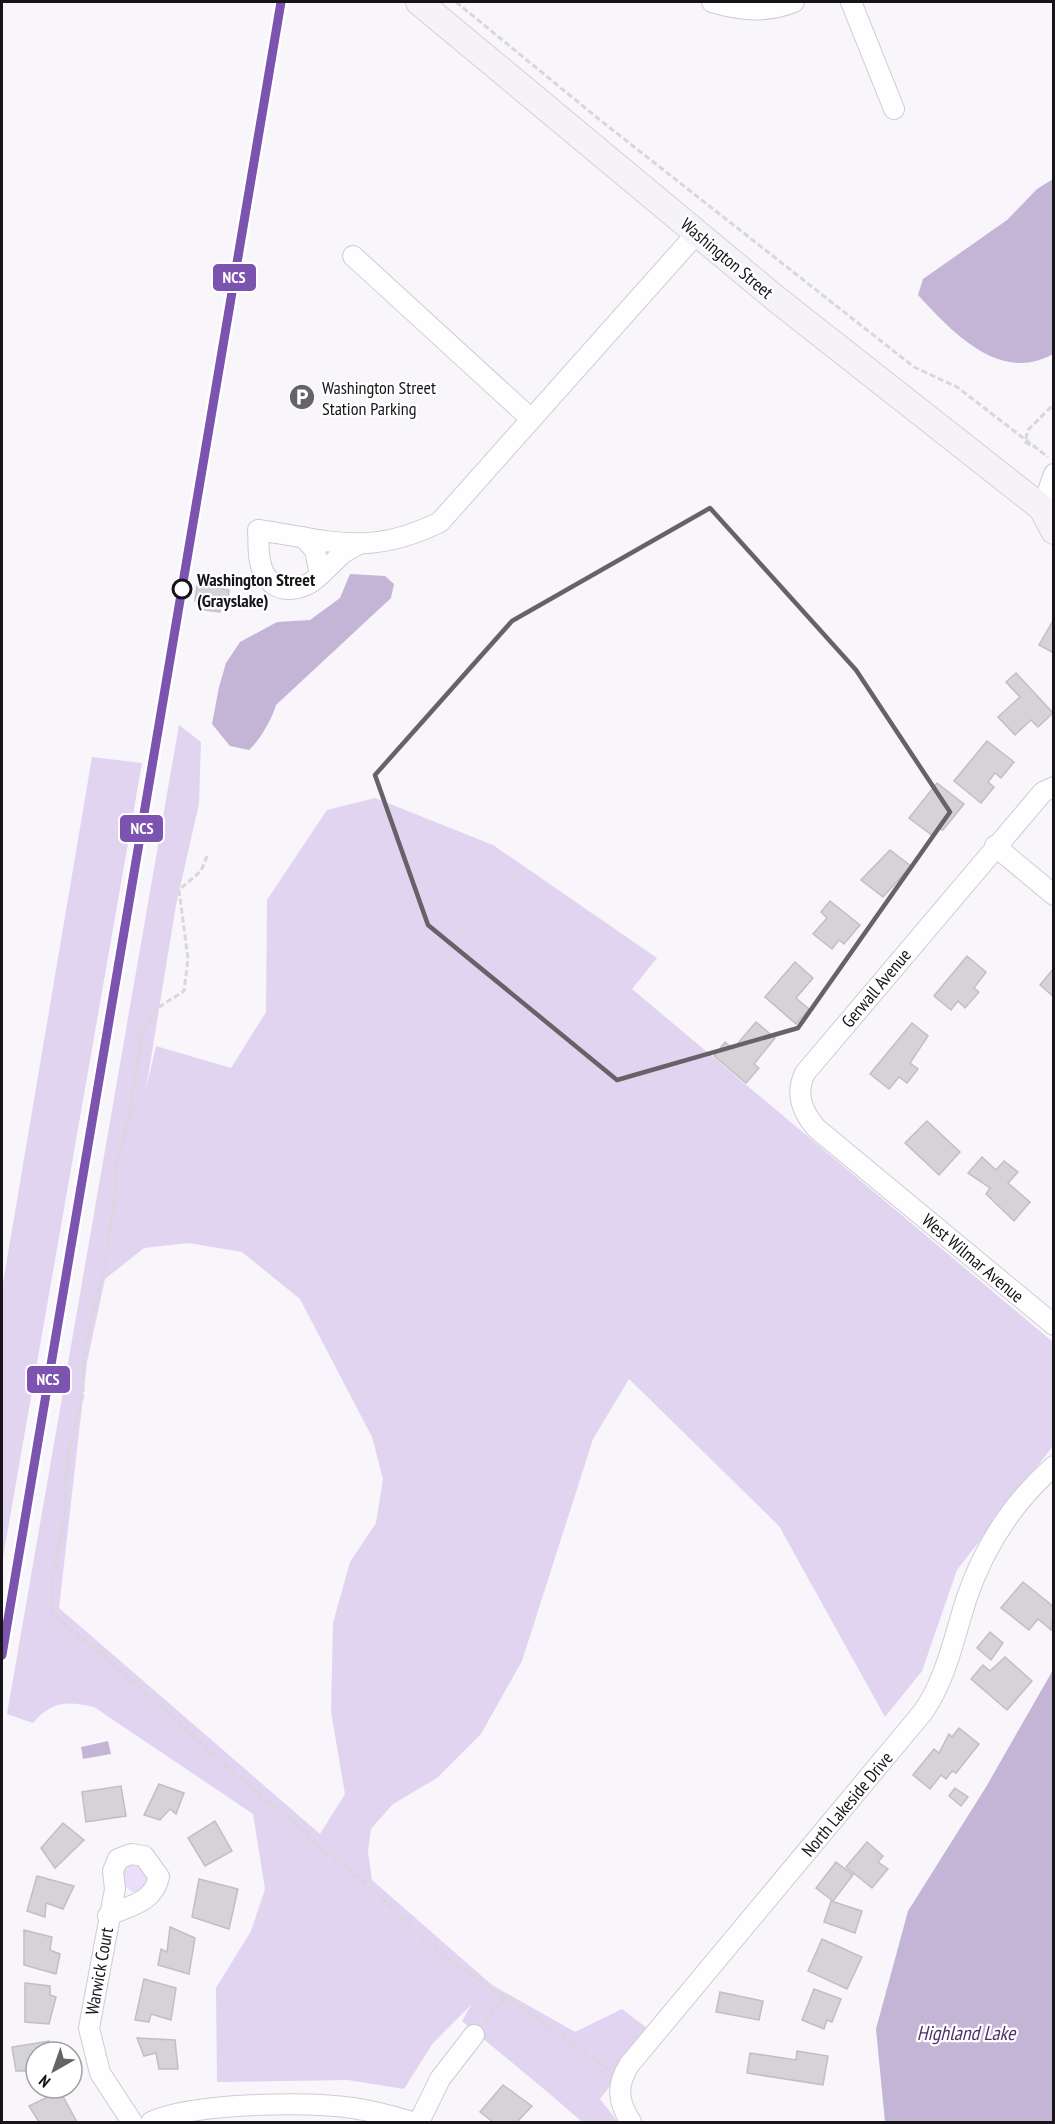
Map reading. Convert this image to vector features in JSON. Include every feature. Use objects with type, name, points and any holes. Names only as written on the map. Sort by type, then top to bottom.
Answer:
[{"type":"main road","name":"Washington Street","points":[[419,2],[775,298],[1050,506],[1053,531]]},
{"type":"street","points":[[712,2],[738,10],[763,10],[794,2]]},
{"type":"street","points":[[851,2],[894,109]]},
{"type":"street","points":[[357,545],[343,553],[312,583],[297,589],[287,589],[273,584],[264,574],[260,561],[258,530],[357,545],[390,542],[411,536],[440,522],[460,502],[530,418],[697,233]]},
{"type":"street","points":[[352,256],[530,418]]},
{"type":"street","points":[[1050,506],[1053,474]]},
{"type":"street","points":[[303,537],[315,550],[320,575]]},
{"type":"street","name":"Gerwall Avenue","points":[[892,1190],[816,1128],[805,1115],[798,1092],[801,1082],[805,1073],[995,846],[1042,792],[1053,787]]},
{"type":"street","points":[[995,846],[1053,895]]},
{"type":"street","name":"West Wilmar Avenue","points":[[892,1190],[1053,1325]]},
{"type":"street","name":"North Lakeside Drive","points":[[622,2078],[629,2065],[937,1692],[968,1597],[998,1532],[1020,1498],[1053,1466]]},
{"type":"street","name":"Warwick Court","points":[[108,1916],[89,2028],[100,2073],[132,2122]]},
{"type":"street","points":[[419,2122],[440,2079],[474,2035]]},
{"type":"street","points":[[622,2078],[619,2089],[620,2101],[631,2122]]},
{"type":"street","points":[[151,2122],[209,2108],[281,2114],[354,2108],[412,2122]]},
{"type":"path","points":[[456,2],[600,120],[914,367],[957,387],[1026,439]]},
{"type":"path","points":[[1053,404],[1028,430],[1025,442],[1038,449],[1053,462]]},
{"type":"path","points":[[207,856],[201,871],[179,890],[188,959],[184,991],[159,1007],[142,1030],[129,1119],[116,1165],[114,1204],[104,1269],[84,1353],[83,1395],[68,1454],[64,1520],[51,1585],[52,1611],[261,1797],[296,1823],[324,1851],[366,1883],[436,1950],[505,1998],[535,2014],[552,2031],[622,2078]]},
{"type":"path","points":[[474,2035],[505,1998]]},
{"type":"highlighted area","points":[[710,508],[856,670],[950,812],[798,1028],[617,1080],[428,925],[375,775],[512,621]]},
{"type":"shaded area","points":[[179,725],[201,742],[199,804],[176,905],[146,1089],[156,1046],[231,1068],[266,1012],[267,900],[327,810],[375,798],[493,845],[657,958],[632,989],[1053,1342],[1053,1446],[957,1570],[922,1671],[885,1717],[779,1526],[629,1379],[593,1439],[522,1661],[481,1734],[437,1778],[393,1804],[371,1829],[368,1851],[372,1880],[492,1985],[575,2032],[622,2009],[652,2032],[600,2099],[618,2122],[582,2122],[462,2021],[471,2005],[433,2043],[404,2089],[348,2080],[217,2082],[216,1988],[251,1931],[265,1889],[253,1814],[94,1707],[60,1704],[47,1710],[33,1723],[7,1714]],"holes":[[[189,1243],[242,1252],[300,1299],[372,1437],[383,1479],[376,1523],[350,1562],[333,1623],[331,1712],[345,1794],[320,1834],[59,1608],[87,1362],[105,1279],[144,1248]]]},
{"type":"shaded area","points":[[92,757],[142,763],[2,1563],[2,1289]]},
{"type":"shaded area","points":[[131,1864],[142,1865],[153,1878],[139,1892],[132,1892],[122,1883],[122,1872]]},
{"type":"water","points":[[1053,179],[1053,354],[1033,362],[1014,363],[978,350],[946,324],[918,295],[923,279],[1007,220],[1037,189]]},
{"type":"water","points":[[350,574],[385,576],[394,584],[391,598],[276,705],[265,729],[249,750],[230,746],[212,724],[226,663],[240,642],[277,622],[310,620],[340,598]]},
{"type":"water","name":"Highland Lake","points":[[1053,1670],[1053,2122],[885,2122],[876,2029],[908,1911],[986,1787]]},
{"type":"water","points":[[108,1741],[111,1754],[83,1759],[81,1747]]},
{"type":"building","points":[[204,580],[224,583],[223,589],[229,590],[227,606],[221,605],[220,612],[198,609],[199,601],[195,601],[197,586],[203,586]]},
{"type":"building","points":[[1054,619],[1054,653],[1039,645]]},
{"type":"building","points":[[1016,673],[1053,713],[1038,727],[1031,720],[1015,735],[998,717],[1020,697],[1006,682]]},
{"type":"building","points":[[987,741],[1014,762],[1001,778],[995,773],[988,782],[994,787],[981,803],[954,781]]},
{"type":"building","points":[[937,783],[964,804],[943,830],[939,829],[933,836],[909,818]]},
{"type":"building","points":[[890,850],[911,866],[883,897],[861,880]]},
{"type":"building","points":[[830,901],[860,925],[844,944],[839,940],[832,949],[813,934],[827,918],[821,912]]},
{"type":"building","points":[[967,956],[986,972],[974,988],[979,992],[965,1008],[958,1001],[951,1010],[934,996]]},
{"type":"building","points":[[795,962],[813,978],[796,998],[809,1009],[796,1024],[765,997]]},
{"type":"building","points":[[1054,968],[1054,997],[1040,985]]},
{"type":"building","points":[[756,1022],[775,1038],[754,1064],[759,1068],[746,1083],[714,1056],[725,1042],[733,1049]]},
{"type":"building","points":[[912,1023],[928,1036],[910,1063],[918,1069],[907,1083],[899,1077],[889,1089],[870,1074]]},
{"type":"building","points":[[927,1121],[960,1152],[939,1175],[905,1143]]},
{"type":"building","points":[[982,1157],[996,1170],[1004,1161],[1018,1172],[1008,1183],[1030,1202],[1014,1221],[986,1194],[990,1188],[968,1173]]},
{"type":"building","points":[[1023,1582],[1054,1607],[1051,1630],[1038,1619],[1029,1630],[1001,1608]]},
{"type":"building","points":[[990,1632],[1003,1643],[991,1660],[977,1648]]},
{"type":"building","points":[[1005,1657],[1032,1681],[1007,1710],[971,1679],[983,1665],[990,1671]]},
{"type":"building","points":[[959,1728],[979,1744],[956,1773],[952,1771],[946,1779],[941,1775],[930,1789],[913,1775],[934,1749],[939,1753],[949,1734],[952,1737]]},
{"type":"building","points":[[159,1784],[184,1793],[176,1814],[170,1809],[160,1820],[144,1815]]},
{"type":"building","points":[[121,1786],[126,1816],[86,1822],[82,1792]]},
{"type":"building","points":[[955,1788],[968,1797],[961,1806],[949,1796]]},
{"type":"building","points":[[215,1821],[232,1851],[205,1866],[188,1838]]},
{"type":"building","points":[[63,1823],[84,1840],[55,1868],[41,1848]]},
{"type":"building","points":[[867,1842],[883,1856],[878,1862],[888,1869],[872,1888],[846,1867]]},
{"type":"building","points":[[836,1862],[853,1875],[833,1901],[816,1888]]},
{"type":"building","points":[[37,1876],[74,1886],[63,1909],[46,1903],[45,1917],[27,1911]]},
{"type":"building","points":[[199,1879],[238,1889],[229,1929],[192,1917]]},
{"type":"building","points":[[831,1901],[862,1911],[855,1933],[824,1922]]},
{"type":"building","points":[[170,1927],[195,1938],[189,1974],[158,1965],[161,1949],[167,1952]]},
{"type":"building","points":[[24,1930],[52,1937],[50,1950],[60,1954],[56,1974],[24,1965]]},
{"type":"building","points":[[822,1939],[862,1957],[847,1989],[808,1971]]},
{"type":"building","points":[[144,1979],[176,1988],[171,2020],[151,2014],[149,2022],[135,2020]]},
{"type":"building","points":[[25,1983],[50,1986],[50,1995],[56,1997],[49,2024],[25,2022]]},
{"type":"building","points":[[814,1989],[841,1999],[832,2022],[827,2020],[824,2029],[802,2020]]},
{"type":"building","points":[[720,1992],[763,2001],[759,2020],[716,2012]]},
{"type":"building","points":[[137,2038],[175,2040],[178,2069],[159,2069],[156,2053],[144,2056]]},
{"type":"building","points":[[24,2045],[24,2071],[16,2071],[12,2047]]},
{"type":"building","points":[[797,2051],[828,2056],[823,2085],[747,2073],[750,2053],[796,2060]]},
{"type":"building","points":[[503,2085],[532,2106],[517,2122],[493,2122],[480,2112]]},
{"type":"building","points":[[41,2100],[65,2100],[77,2122],[39,2122],[29,2106]]},
{"type":"transit line","name":"NCS","points":[[2,1655],[281,2]]},
{"type":"place","name":"Washington Street Station Parking","points":[[302,397]]},
{"type":"place","name":"Washington Street (Grayslake)","points":[[182,589]]}]
